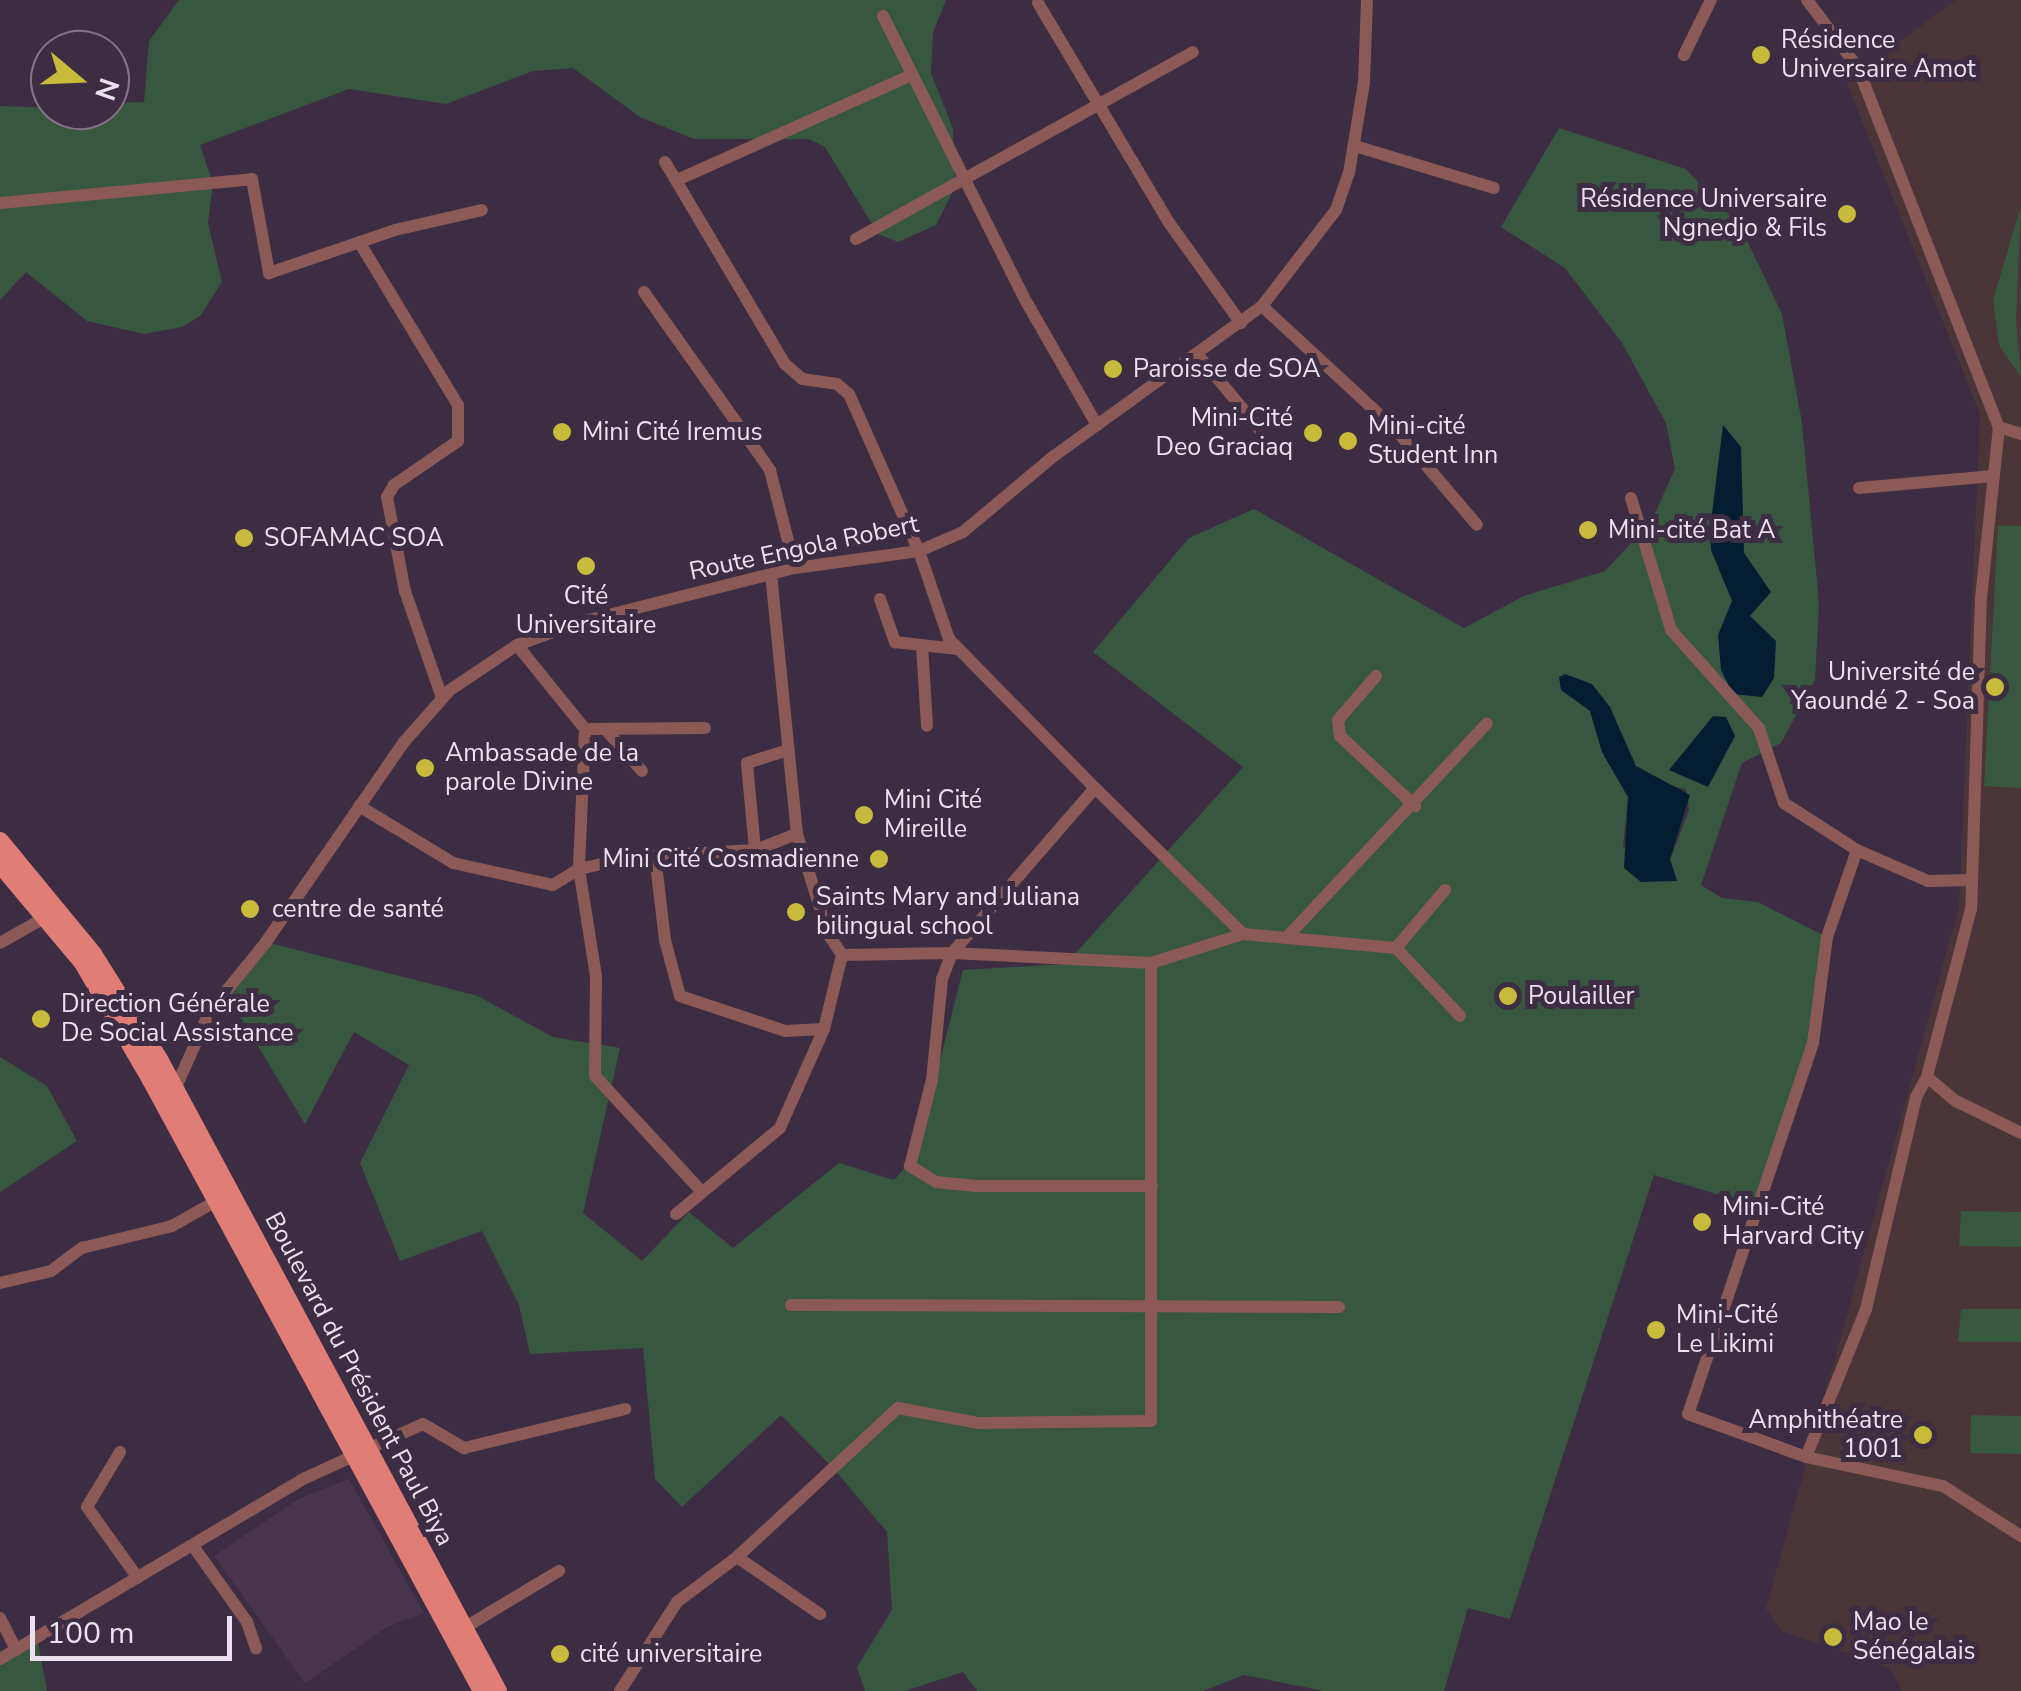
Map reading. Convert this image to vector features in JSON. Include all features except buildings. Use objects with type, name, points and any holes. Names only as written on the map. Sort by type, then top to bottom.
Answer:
[{"type":"main road","points":[[1,849],[93,954],[171,1098]]},
{"type":"main road","points":[[1,849],[46,917],[83,963],[171,1098]]},
{"type":"main road","name":"Boulevard du Président Paul Biya","points":[[171,1098],[218,1200],[498,1691]]},
{"type":"main road","name":"Boulevard du Président Paul Biya","points":[[171,1098],[362,1452],[482,1691]]},
{"type":"street","name":"Route Engola Robert","points":[[171,1098],[210,1010],[442,698],[517,645],[794,568],[918,551],[963,532],[1097,424],[1262,306],[1336,210],[1354,146],[1366,0]]},
{"type":"street","points":[[1684,55],[1711,0]]},
{"type":"street","points":[[1806,1457],[1866,1309],[1916,1097],[1927,1077],[1966,936],[1972,880],[1981,597],[1999,426],[1858,68],[1808,0]]},
{"type":"street","points":[[1038,4],[1100,101],[1170,224],[1242,322]]},
{"type":"street","points":[[883,16],[966,182],[1097,424]]},
{"type":"street","points":[[856,238],[966,182],[1100,101],[1193,52]]},
{"type":"street","points":[[676,180],[912,74]]},
{"type":"street","points":[[1354,146],[1494,188]]},
{"type":"street","points":[[665,162],[784,364],[802,380],[837,384],[850,394],[956,649],[1242,934]]},
{"type":"street","points":[[0,203],[252,178],[269,273],[361,245],[394,230],[482,210]]},
{"type":"street","points":[[361,245],[458,404],[458,441],[394,486],[387,498],[405,591],[442,698]]},
{"type":"street","points":[[644,292],[770,470],[794,568]]},
{"type":"street","points":[[1262,306],[1397,431],[1477,525]]},
{"type":"street","points":[[1198,355],[1261,431]]},
{"type":"street","points":[[1999,426],[2021,434]]},
{"type":"street","points":[[1859,488],[1993,476]]},
{"type":"street","points":[[1631,498],[1670,630],[1759,728],[1784,803],[1856,850],[1928,880],[1972,880]]},
{"type":"street","points":[[676,1214],[780,1128],[824,1030],[842,954],[828,934],[798,834],[771,574]]},
{"type":"street","points":[[880,600],[895,642],[956,649]]},
{"type":"street","points":[[517,645],[585,729],[578,869],[596,976],[595,1076],[702,1192]]},
{"type":"street","points":[[922,646],[927,726]]},
{"type":"street","points":[[1376,676],[1338,720],[1340,736],[1415,806]]},
{"type":"street","points":[[1288,936],[1415,806],[1487,723]]},
{"type":"street","points":[[585,729],[705,728]]},
{"type":"street","points":[[607,730],[642,771]]},
{"type":"street","points":[[754,850],[747,763],[788,750]]},
{"type":"street","points":[[1095,788],[952,952],[942,979],[932,1080],[910,1166],[936,1182],[976,1186],[1152,1186]]},
{"type":"street","points":[[358,806],[480,873],[554,885],[578,869],[655,856],[754,850],[798,834]]},
{"type":"street","points":[[1856,850],[1828,937],[1813,1044],[1688,1414],[1806,1457],[1943,1486],[2021,1536]]},
{"type":"street","points":[[655,856],[665,940],[680,996],[785,1032],[824,1030]]},
{"type":"street","points":[[1396,948],[1445,890]]},
{"type":"street","points":[[0,943],[46,917]]},
{"type":"street","points":[[842,954],[952,952],[1152,963],[1242,934],[1288,936],[1396,948],[1460,1016]]},
{"type":"street","points":[[620,1691],[668,1612],[737,1557],[898,1408],[978,1422],[1151,1421],[1152,963]]},
{"type":"street","points":[[1927,1077],[1956,1101],[2021,1133]]},
{"type":"street","points":[[0,1282],[51,1270],[82,1248],[172,1226],[218,1200]]},
{"type":"street","points":[[791,1305],[1339,1307]]},
{"type":"street","points":[[0,1660],[301,1480],[423,1424],[464,1448],[626,1409]]},
{"type":"street","points":[[120,1452],[88,1506],[138,1578]]},
{"type":"street","points":[[194,1546],[246,1622],[256,1648]]},
{"type":"street","points":[[737,1557],[820,1614]]},
{"type":"street","points":[[464,1628],[559,1571]]},
{"type":"street","points":[[0,1618],[16,1650]]},
{"type":"shaded area","name":"Université de Yaoundé 2 - Soa","points":[[1956,0],[2021,0],[2021,1691],[1902,1691],[1890,1668],[1781,1631],[1766,1609],[1959,907],[1980,414],[1846,81]]},
{"type":"shaded area","points":[[349,1479],[424,1613],[387,1627],[305,1683],[214,1556],[299,1499]]},
{"type":"green space","points":[[179,0],[946,0],[933,32],[931,73],[953,129],[955,187],[936,225],[898,242],[878,234],[825,147],[809,139],[694,139],[640,117],[573,68],[533,71],[446,104],[349,89],[200,145],[213,184],[208,223],[222,282],[200,316],[182,327],[144,334],[87,321],[26,272],[0,300],[0,106],[30,107],[30,130],[130,130],[130,102],[144,102],[149,41]]},
{"type":"green space","points":[[1559,128],[1686,169],[1741,228],[1782,314],[1802,423],[1819,603],[1815,680],[1781,743],[1742,763],[1701,885],[1722,898],[1758,902],[1827,937],[1825,982],[1759,1207],[1654,1175],[1510,1619],[1468,1608],[1444,1691],[1324,1691],[1244,1675],[1203,1691],[977,1691],[963,1672],[905,1691],[865,1691],[857,1667],[892,1610],[887,1532],[834,1469],[781,1415],[682,1507],[655,1479],[643,1348],[530,1354],[519,1305],[482,1231],[400,1261],[360,1163],[409,1065],[354,1032],[305,1124],[225,992],[266,942],[478,996],[553,1037],[620,1048],[583,1213],[642,1261],[689,1212],[733,1248],[839,1163],[894,1180],[916,1155],[963,970],[1066,964],[1243,767],[1093,652],[1189,538],[1254,509],[1464,628],[1524,596],[1605,571],[1651,522],[1675,469],[1666,423],[1622,343],[1565,268],[1501,227]],"holes":[[[1590,711],[1636,766],[1666,785],[1686,789],[1689,810],[1670,860],[1677,880],[1623,847],[1628,797],[1602,752]]]},
{"type":"green space","points":[[2021,206],[2016,319],[2021,377],[1999,345],[1993,300]]},
{"type":"green space","points":[[1998,526],[2021,526],[2021,788],[1984,786]]},
{"type":"green space","points":[[0,1057],[47,1086],[77,1141],[0,1192]]},
{"type":"green space","points":[[1961,1211],[2021,1212],[2021,1247],[1959,1246]]},
{"type":"green space","points":[[1961,1309],[2021,1309],[2021,1342],[1958,1342]]},
{"type":"green space","points":[[1971,1415],[2021,1416],[2021,1454],[1970,1453]]},
{"type":"green space","points":[[37,1637],[47,1691],[0,1691],[0,1659]]},
{"type":"water","points":[[1723,425],[1741,447],[1744,553],[1771,592],[1750,616],[1776,641],[1774,678],[1762,697],[1733,694],[1721,670],[1718,635],[1732,601],[1711,550],[1710,530]]},
{"type":"water","points":[[1565,674],[1592,684],[1610,707],[1636,766],[1690,795],[1670,859],[1677,881],[1641,882],[1624,868],[1628,797],[1602,752],[1590,711],[1561,690],[1559,677]]},
{"type":"water","points":[[1713,716],[1726,717],[1735,736],[1708,787],[1669,770]]},
{"type":"place","name":"Résidence Universaire Amot","points":[[1761,55]]},
{"type":"place","name":"Résidence Universaire Ngnedjo & Fils","points":[[1847,214]]},
{"type":"place","name":"Paroisse de SOA","points":[[1113,369]]},
{"type":"place","name":"Mini Cité Iremus","points":[[562,432]]},
{"type":"place","name":"Mini-Cité Deo Graciaq","points":[[1313,433]]},
{"type":"place","name":"Mini-cité Student Inn","points":[[1348,441]]},
{"type":"place","name":"Mini-cité Bat A","points":[[1588,530]]},
{"type":"place","name":"SOFAMAC SOA","points":[[244,538]]},
{"type":"place","name":"Cité Universitaire","points":[[586,566]]},
{"type":"place","name":"Université de Yaoundé 2 - Soa","points":[[1995,687]]},
{"type":"place","name":"Ambassade de la parole Divine","points":[[425,768]]},
{"type":"place","name":"Mini Cité Mireille","points":[[864,815]]},
{"type":"place","name":"Mini Cité Cosmadienne","points":[[879,859]]},
{"type":"place","name":"centre de santé","points":[[250,909]]},
{"type":"place","name":"Saints Mary and Juliana bilingual school","points":[[796,912]]},
{"type":"place","name":"Poulailler","points":[[1508,996]]},
{"type":"place","name":"Direction Générale De Social Assistance","points":[[41,1019]]},
{"type":"place","name":"Mini-Cité Harvard City","points":[[1702,1222]]},
{"type":"place","name":"Mini-Cité Le Likimi","points":[[1656,1330]]},
{"type":"place","name":"Amphithéatre 1001","points":[[1923,1435]]},
{"type":"place","name":"Mao le Sénégalais","points":[[1833,1637]]},
{"type":"place","name":"cité universitaire","points":[[560,1654]]}]
